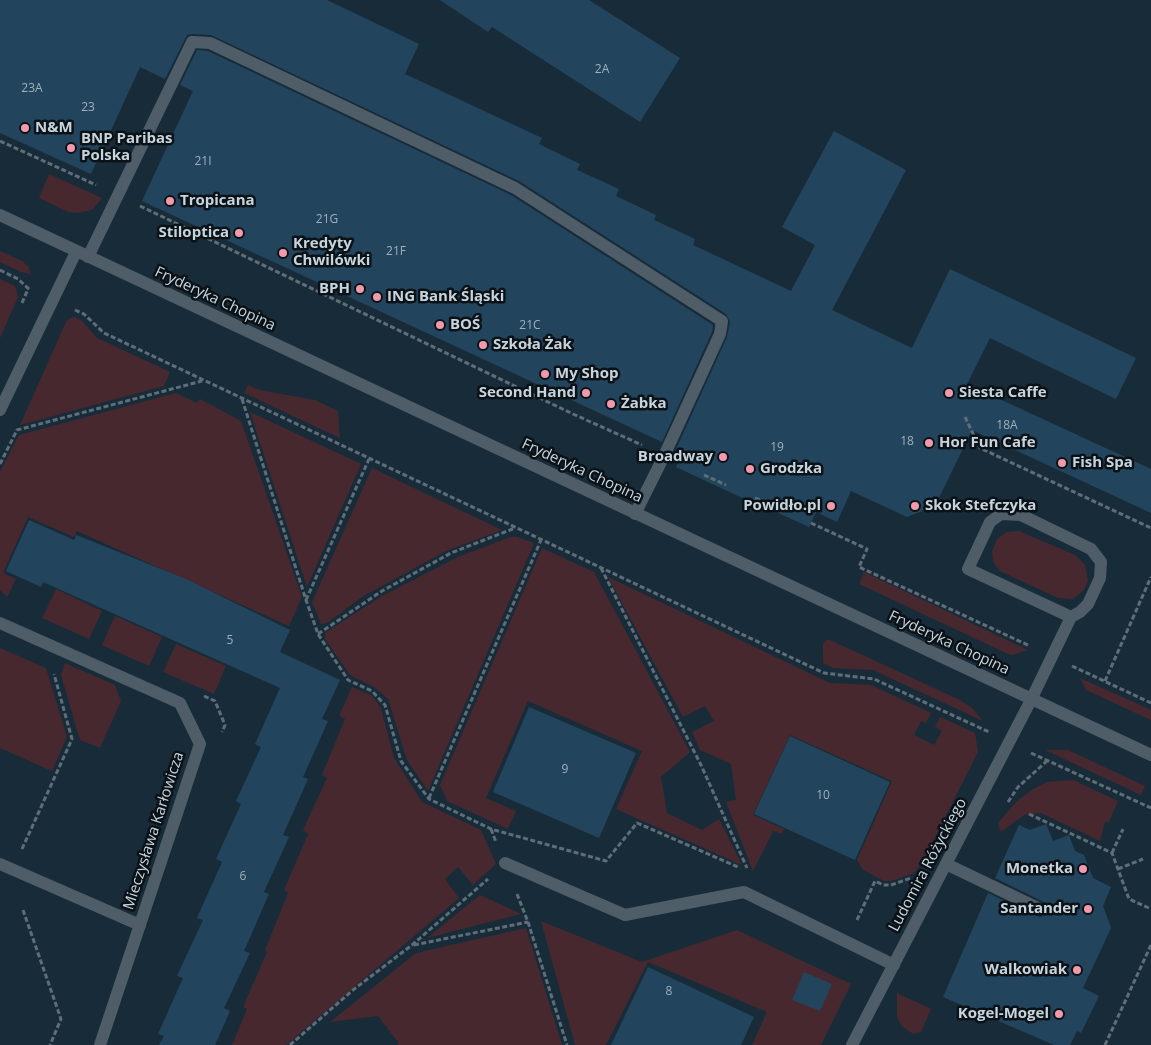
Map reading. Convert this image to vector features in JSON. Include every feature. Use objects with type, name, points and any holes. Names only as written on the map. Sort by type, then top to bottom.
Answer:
[{"type":"street","points":[[0,410],[52,300],[118,196],[192,42],[210,43],[516,188],[722,321],[720,334],[635,514]]},
{"type":"street","name":"Fryderyka Chopina","points":[[0,215],[1151,756]]},
{"type":"street","points":[[1001,514],[1021,515],[1091,549],[1101,562],[1100,578],[1088,604],[1071,617],[968,569],[990,522],[1001,514]]},
{"type":"street","name":"Ludomira Różyckiego","points":[[852,1045],[1010,742],[1071,617]]},
{"type":"street","name":"Mieczysława Karłowicza","points":[[0,623],[180,703],[200,744],[100,1045]]},
{"type":"street","points":[[0,864],[140,925]]},
{"type":"street","points":[[505,864],[625,915],[744,892],[894,965]]},
{"type":"street","points":[[946,864],[1040,909]]},
{"type":"path","points":[[0,141],[664,456]]},
{"type":"path","points":[[0,270],[18,279],[28,289],[84,314],[104,333],[824,673],[874,679],[1010,742],[1046,761],[1151,808]]},
{"type":"path","points":[[0,464],[17,430],[204,381]]},
{"type":"path","points":[[242,398],[318,634],[348,680],[372,691],[385,705],[401,761],[429,799],[491,829],[606,861],[637,823],[749,873],[701,765],[600,568]]},
{"type":"path","points":[[965,417],[980,448],[1151,528]]},
{"type":"path","points":[[306,600],[369,459]]},
{"type":"path","points":[[704,474],[726,484]]},
{"type":"path","points":[[755,498],[778,508]]},
{"type":"path","points":[[811,523],[867,549],[859,566],[1151,703]]},
{"type":"path","points":[[318,634],[382,591],[452,553],[516,528]]},
{"type":"path","points":[[429,799],[540,540]]},
{"type":"path","points":[[1105,681],[1151,577]]},
{"type":"path","points":[[20,854],[72,739],[53,670]]},
{"type":"path","points":[[197,692],[215,701],[225,725],[221,735]]},
{"type":"path","points":[[982,729],[983,738]]},
{"type":"path","points":[[1007,803],[1018,787],[1046,761]]},
{"type":"path","points":[[1029,814],[1112,853],[1129,899],[1151,909]]},
{"type":"path","points":[[1112,853],[1123,828]]},
{"type":"path","points":[[491,829],[528,922],[567,1045]]},
{"type":"path","points":[[1118,869],[1143,859]]},
{"type":"path","points":[[290,1045],[353,990],[412,945],[505,864]]},
{"type":"path","points":[[856,923],[875,881],[883,885],[891,885],[916,876]]},
{"type":"path","points":[[23,910],[61,1019],[50,1045]]},
{"type":"path","points":[[412,945],[528,922]]},
{"type":"path","points":[[1105,1045],[1151,945]]},
{"type":"shaded area","points":[[49,174],[102,198],[92,210],[78,213],[68,212],[39,198]]},
{"type":"shaded area","points":[[0,251],[22,261],[28,266],[31,274],[21,272],[0,262]]},
{"type":"shaded area","points":[[0,279],[15,286],[18,297],[0,338]]},
{"type":"shaded area","points":[[74,317],[81,320],[97,338],[170,372],[164,386],[20,425],[66,322]]},
{"type":"shaded area","points":[[248,385],[259,390],[315,400],[338,411],[340,438],[244,393]]},
{"type":"shaded area","points":[[176,393],[197,403],[200,399],[241,421],[302,597],[289,626],[77,531],[74,537],[28,517],[3,573],[16,579],[7,597],[0,590],[0,472],[19,435]]},
{"type":"shaded area","points":[[250,412],[361,464],[307,587]]},
{"type":"shaded area","points":[[372,468],[502,530],[446,551],[362,597],[327,623],[321,624],[312,602]]},
{"type":"shaded area","points":[[1019,531],[1075,555],[1085,565],[1088,581],[1084,590],[1073,599],[1058,598],[1000,571],[993,562],[992,552],[997,539],[1007,532]]},
{"type":"shaded area","points":[[510,537],[517,537],[534,543],[428,791],[407,760],[388,699],[374,687],[350,675],[325,639],[325,633],[382,596],[458,557]]},
{"type":"shaded area","points":[[542,548],[594,572],[690,752],[661,777],[667,813],[702,830],[719,819],[742,865],[616,809],[642,751],[528,701],[486,798],[516,811],[508,829],[447,801],[440,785]]},
{"type":"shaded area","points":[[864,572],[1028,650],[1012,655],[1008,654],[859,584]]},
{"type":"shaded area","points":[[608,577],[830,683],[871,685],[931,713],[926,723],[921,721],[914,735],[934,745],[942,731],[935,727],[940,717],[975,733],[978,752],[924,859],[914,873],[892,881],[884,881],[863,870],[857,860],[892,781],[790,735],[753,815],[784,829],[782,834],[773,831],[753,871],[726,802],[736,800],[731,764],[700,750],[692,732],[714,721],[705,706],[683,717]]},
{"type":"shaded area","points":[[56,589],[102,611],[89,639],[42,618]]},
{"type":"shaded area","points":[[115,616],[162,637],[149,666],[102,645]]},
{"type":"shaded area","points":[[826,640],[830,640],[958,699],[972,708],[983,721],[873,670],[833,668],[823,663],[823,644]]},
{"type":"shaded area","points":[[176,644],[226,666],[214,694],[163,672]]},
{"type":"shaded area","points":[[0,648],[46,668],[67,737],[52,771],[0,748]]},
{"type":"shaded area","points":[[65,663],[115,685],[121,701],[100,748],[80,740],[61,675]]},
{"type":"shaded area","points":[[1080,678],[1151,710],[1151,720],[1086,690]]},
{"type":"shaded area","points":[[352,687],[373,696],[381,709],[394,758],[422,802],[481,830],[496,864],[473,885],[458,867],[445,879],[459,898],[286,1045],[232,1045],[247,1009],[243,1007],[267,952],[265,950],[288,893],[284,890],[308,834],[303,830],[327,778],[322,775],[345,719],[339,716]]},
{"type":"shaded area","points":[[1045,750],[1068,750],[1145,786],[1141,795]]},
{"type":"shaded area","points":[[1073,780],[1118,801],[1109,822],[1105,822],[1100,841],[1041,813],[1024,815],[1001,832],[998,823],[1016,802],[1033,789],[1047,782]]},
{"type":"shaded area","points":[[480,895],[521,914],[427,938]]},
{"type":"shaded area","points":[[541,921],[642,962],[737,930],[851,984],[821,1045],[752,1045],[767,1012],[648,962],[606,1045],[575,1045]]},
{"type":"shaded area","points":[[526,928],[562,1045],[398,1045],[398,1042],[378,1016],[330,1022],[416,953]]},
{"type":"shaded area","points":[[897,993],[931,1009],[921,1032],[913,1034],[902,1026],[897,1018]]},
{"type":"building","points":[[0,0],[327,0],[419,44],[405,74],[542,138],[539,144],[580,164],[577,170],[619,189],[616,196],[656,215],[654,220],[695,239],[693,245],[791,291],[815,245],[782,227],[834,131],[906,170],[832,310],[912,348],[950,269],[1136,358],[1116,399],[990,338],[967,384],[1151,469],[1151,513],[972,430],[935,506],[907,517],[851,491],[837,522],[816,512],[809,527],[753,503],[676,467],[684,452],[676,449],[727,337],[730,322],[726,314],[519,181],[211,35],[187,35],[165,79],[140,67],[91,174],[0,133]]},
{"type":"building","points":[[440,0],[589,0],[680,58],[640,122],[492,27],[488,32]]},
{"type":"building","points":[[197,50],[208,51],[511,195],[713,325],[712,332],[662,442],[142,201],[193,91],[180,85]]},
{"type":"building","points":[[29,520],[74,540],[76,535],[186,579],[290,630],[280,652],[340,680],[322,719],[328,721],[303,777],[308,779],[283,835],[289,837],[264,892],[269,894],[244,951],[250,953],[224,1008],[230,1011],[215,1045],[159,1045],[164,1036],[158,1034],[183,978],[177,976],[203,920],[197,918],[222,862],[216,859],[241,804],[236,801],[261,747],[255,744],[280,688],[43,582],[41,587],[6,571]]},
{"type":"building","points":[[529,707],[636,753],[599,838],[493,792]]},
{"type":"building","points":[[790,736],[890,782],[855,860],[754,814]]},
{"type":"building","points":[[1046,824],[1053,841],[1069,835],[1075,851],[1084,855],[1093,878],[1111,887],[1103,906],[1111,928],[1083,988],[1099,996],[1081,1033],[1077,1031],[1070,1045],[1054,1045],[943,997],[988,893],[1036,916],[1041,917],[1047,913],[1048,908],[1044,902],[995,878],[1019,825],[1030,830]]},
{"type":"building","points":[[648,967],[754,1017],[741,1045],[611,1045]]},
{"type":"building","points":[[804,972],[832,984],[820,1011],[792,1000]]},
{"type":"place","name":"N&M","points":[[25,128]]},
{"type":"place","name":"BNP Paribas Polska","points":[[71,148]]},
{"type":"place","name":"Tropicana","points":[[170,201]]},
{"type":"place","name":"Stiloptica","points":[[239,233]]},
{"type":"place","name":"Kredyty Chwilówki","points":[[283,253]]},
{"type":"place","name":"BPH","points":[[360,289]]},
{"type":"place","name":"ING Bank Śląski","points":[[377,297]]},
{"type":"place","name":"BOŚ","points":[[440,325]]},
{"type":"place","name":"Szkoła Żak","points":[[483,345]]},
{"type":"place","name":"My Shop","points":[[545,374]]},
{"type":"place","name":"Second Hand","points":[[586,393]]},
{"type":"place","name":"Siesta Caffe","points":[[949,393]]},
{"type":"place","name":"Żabka","points":[[611,404]]},
{"type":"place","name":"Hor Fun Cafe","points":[[929,443]]},
{"type":"place","name":"Broadway","points":[[723,457]]},
{"type":"place","name":"Fish Spa","points":[[1062,463]]},
{"type":"place","name":"Grodzka","points":[[750,469]]},
{"type":"place","name":"Powidło.pl","points":[[831,506]]},
{"type":"place","name":"Skok Stefczyka","points":[[915,506]]},
{"type":"place","name":"Monetka","points":[[1083,869]]},
{"type":"place","name":"Santander","points":[[1088,909]]},
{"type":"place","name":"Walkowiak","points":[[1077,970]]},
{"type":"place","name":"Kogel-Mogel","points":[[1059,1014]]}]
